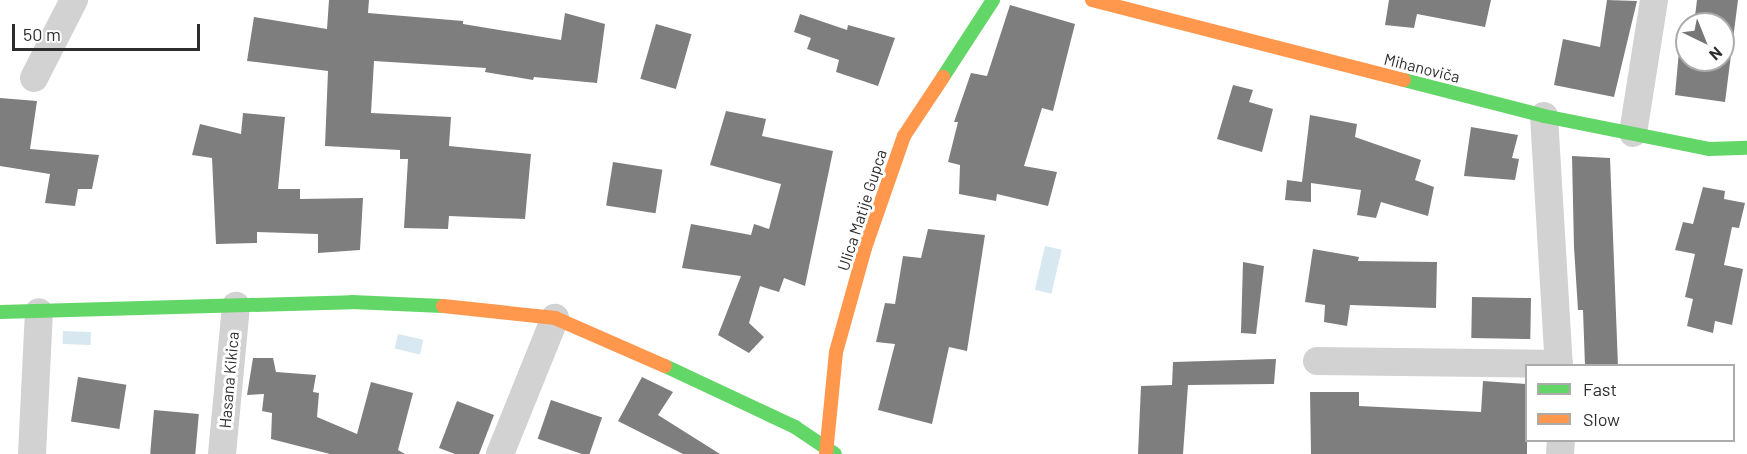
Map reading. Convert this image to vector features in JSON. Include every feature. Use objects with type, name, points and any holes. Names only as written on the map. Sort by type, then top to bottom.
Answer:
[{"type":"street","points":[[34,78],[74,0]]},
{"type":"street","name":"Ulica Matije Gupca","points":[[829,452],[836,352],[865,248],[904,136],[993,0]]},
{"type":"street","name":"Mihanoviča","points":[[1092,0],[1544,116],[1709,149],[1747,148]]},
{"type":"street","points":[[1633,133],[1654,0]]},
{"type":"street","points":[[1544,116],[1558,364]]},
{"type":"street","points":[[0,312],[352,302],[438,305],[555,318],[721,390],[795,427],[829,452]]},
{"type":"street","name":"Hasana Kikica","points":[[222,454],[236,306]]},
{"type":"street","points":[[32,454],[39,312]]},
{"type":"street","points":[[500,454],[555,318]]},
{"type":"street","points":[[1317,361],[1525,364]]},
{"type":"shaded area","points":[[1045,246],[1062,250],[1051,294],[1035,290]]},
{"type":"shaded area","points":[[63,331],[91,332],[91,345],[63,344]]},
{"type":"shaded area","points":[[398,334],[423,340],[420,354],[395,349]]},
{"type":"building","points":[[329,0],[369,0],[368,13],[463,21],[463,24],[561,40],[565,13],[605,24],[597,83],[534,77],[533,80],[485,72],[486,68],[374,61],[371,113],[451,117],[449,146],[531,154],[525,219],[449,216],[448,229],[404,228],[408,159],[400,159],[400,150],[325,146],[328,71],[247,61],[254,17],[327,29]]},
{"type":"building","points":[[1389,0],[1491,0],[1485,27],[1417,14],[1414,28],[1385,25]]},
{"type":"building","points":[[1607,0],[1637,1],[1614,97],[1554,85],[1563,39],[1600,47]]},
{"type":"building","points":[[1697,0],[1738,0],[1735,24],[1735,12],[1696,12]]},
{"type":"building","points":[[1010,5],[1075,24],[1053,111],[1042,108],[1024,166],[1057,172],[1048,206],[997,194],[996,201],[959,194],[960,165],[948,162],[958,122],[954,122],[971,73],[987,76]]},
{"type":"building","points":[[800,14],[847,30],[848,25],[895,38],[878,86],[836,72],[839,60],[807,49],[811,38],[794,32]]},
{"type":"building","points":[[656,24],[692,34],[676,89],[640,79]]},
{"type":"building","points":[[1677,72],[1729,72],[1725,102],[1675,95]]},
{"type":"building","points":[[1233,85],[1253,90],[1249,102],[1273,109],[1262,152],[1217,139]]},
{"type":"building","points":[[0,98],[37,101],[30,149],[99,155],[92,189],[78,189],[75,206],[45,203],[50,174],[0,166]]},
{"type":"building","points":[[726,111],[766,119],[762,136],[833,151],[805,286],[784,278],[779,292],[760,286],[749,323],[764,337],[749,353],[718,335],[741,276],[682,268],[691,224],[751,235],[754,224],[769,229],[781,184],[710,165]]},
{"type":"building","points":[[243,113],[285,117],[278,189],[300,189],[300,199],[363,198],[360,250],[318,253],[318,234],[257,232],[257,243],[216,244],[212,158],[192,155],[200,124],[241,134]]},
{"type":"building","points":[[1310,115],[1357,124],[1355,137],[1421,160],[1415,180],[1434,187],[1428,216],[1381,202],[1376,218],[1357,215],[1361,190],[1311,183],[1311,202],[1285,200],[1287,180],[1302,182]]},
{"type":"building","points":[[1471,127],[1518,135],[1512,158],[1519,159],[1515,180],[1464,176]]},
{"type":"building","points":[[1572,156],[1610,158],[1618,364],[1585,364],[1583,310],[1578,310]]},
{"type":"building","points":[[613,162],[662,170],[656,213],[606,205]]},
{"type":"building","points":[[1703,187],[1725,191],[1724,199],[1745,203],[1739,228],[1732,227],[1724,265],[1743,269],[1732,325],[1715,321],[1713,333],[1687,326],[1693,299],[1685,297],[1695,254],[1675,250],[1683,222],[1693,224]]},
{"type":"building","points":[[928,229],[985,235],[967,351],[949,347],[932,424],[878,410],[895,344],[876,342],[885,303],[895,304],[903,256],[921,258]]},
{"type":"building","points":[[1313,249],[1359,257],[1358,261],[1437,262],[1436,308],[1350,305],[1347,326],[1324,322],[1325,305],[1305,302]]},
{"type":"building","points":[[1243,262],[1264,266],[1256,334],[1241,333]]},
{"type":"building","points":[[1472,297],[1531,298],[1530,339],[1471,338]]},
{"type":"building","points":[[253,358],[273,358],[276,372],[316,375],[313,392],[319,393],[317,417],[357,434],[371,382],[413,393],[398,450],[405,454],[330,454],[271,439],[272,413],[262,411],[264,394],[247,395]]},
{"type":"building","points":[[1276,359],[1274,384],[1188,385],[1183,454],[1138,454],[1141,386],[1172,385],[1173,362]]},
{"type":"building","points":[[78,377],[126,385],[119,429],[71,421]]},
{"type":"building","points":[[642,377],[673,392],[658,415],[720,454],[683,454],[618,421]]},
{"type":"building","points":[[1483,381],[1525,384],[1527,454],[1311,454],[1310,392],[1359,392],[1359,406],[1481,412]]},
{"type":"building","points":[[551,400],[602,418],[590,454],[582,454],[538,439]]},
{"type":"building","points":[[457,401],[494,415],[479,454],[455,454],[439,448]]},
{"type":"building","points":[[154,410],[199,414],[195,454],[150,454]]},
{"type":"traffic: fast","points":[[943,77],[993,0]]},
{"type":"traffic: fast","points":[[1404,80],[1544,116],[1709,149],[1747,148]]},
{"type":"traffic: fast","points":[[0,312],[352,302],[443,306]]},
{"type":"traffic: fast","points":[[665,366],[795,427],[835,454]]},
{"type":"traffic: slow","points":[[1092,0],[1404,80]]},
{"type":"traffic: slow","points":[[826,454],[836,352],[865,248],[904,136],[943,77]]},
{"type":"traffic: slow","points":[[443,306],[555,318],[665,366]]}]
